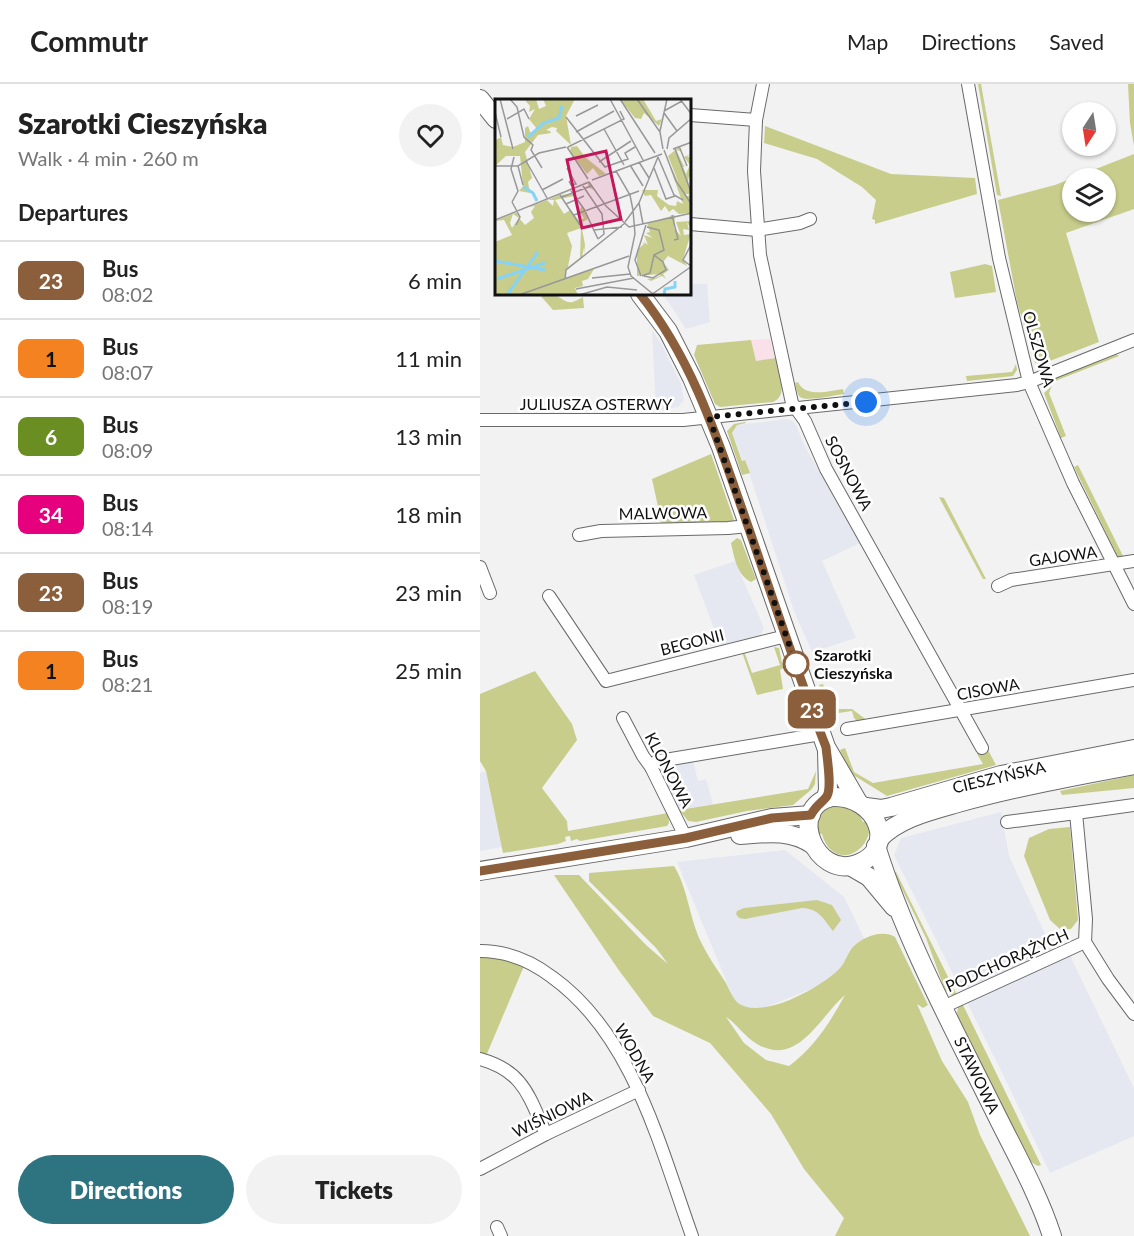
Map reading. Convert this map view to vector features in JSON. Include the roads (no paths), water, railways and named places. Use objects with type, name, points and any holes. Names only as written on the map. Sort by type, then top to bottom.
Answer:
[{"type":"main road","points":[[480,99],[495,118]]},
{"type":"main road","points":[[641,296],[676,345],[709,417],[824,740],[862,805],[877,821],[877,843],[866,860],[850,866],[840,866],[830,862],[813,845],[803,838],[792,835],[773,833],[686,838]]},
{"type":"main road","points":[[824,740],[828,790],[826,798]]},
{"type":"main road","name":"CIESZYŃSKA","points":[[862,805],[881,809],[891,807],[1001,775],[1134,749]]},
{"type":"main road","name":"CIESZYŃSKA","points":[[877,843],[887,830],[897,824],[936,809],[1000,792],[1134,765]]},
{"type":"main road","points":[[813,845],[808,828],[817,804],[826,798],[843,797],[862,805]]},
{"type":"main road","points":[[480,871],[686,838],[772,818],[811,815]]},
{"type":"main road","name":"STAWOWA","points":[[877,843],[900,914],[943,1007],[1027,1176],[1052,1236]]},
{"type":"main road","name":"STAWOWA","points":[[850,866],[869,877],[900,914]]},
{"type":"street","name":"SOSNOWA","points":[[763,84],[756,120],[754,171],[757,230],[764,278],[788,390],[795,409],[805,421],[826,469],[982,748]]},
{"type":"street","name":"OLSZOWA","points":[[968,84],[999,258],[1029,382],[1068,473],[1134,604]]},
{"type":"street","points":[[692,115],[756,120]]},
{"type":"street","points":[[692,224],[757,230],[800,223],[810,219]]},
{"type":"street","name":"JULIUSZA OSTERWY","points":[[480,420],[682,420],[994,388],[1029,382],[1134,340]]},
{"type":"street","name":"MALWOWA","points":[[579,535],[601,531],[748,526]]},
{"type":"street","name":"GAJOWA","points":[[998,586],[1011,580],[1134,561]]},
{"type":"street","points":[[480,567],[490,593]]},
{"type":"street","name":"BEGONII","points":[[549,596],[606,681],[786,636]]},
{"type":"street","name":"CISOWA","points":[[847,729],[1134,680]]},
{"type":"street","name":"KLONOWA","points":[[622,718],[651,767],[686,838]]},
{"type":"street","points":[[651,767],[659,761],[824,740]]},
{"type":"street","points":[[1007,822],[1134,805]]},
{"type":"street","name":"PODCHORĄŻYCH","points":[[1076,813],[1086,920],[1085,942],[1108,979],[1134,1014]]},
{"type":"street","name":"PODCHORĄŻYCH","points":[[943,1007],[1085,942]]},
{"type":"street","name":"WODNA","points":[[480,951],[510,955],[527,961],[569,990],[592,1014],[639,1090],[665,1155],[692,1236]]},
{"type":"street","points":[[480,1059],[509,1071],[519,1080],[546,1134]]},
{"type":"street","name":"WIŚNIOWA","points":[[480,1169],[546,1134],[639,1090]]},
{"type":"place","name":"Szarotki Cieszyńska","points":[[796,664]]}]
